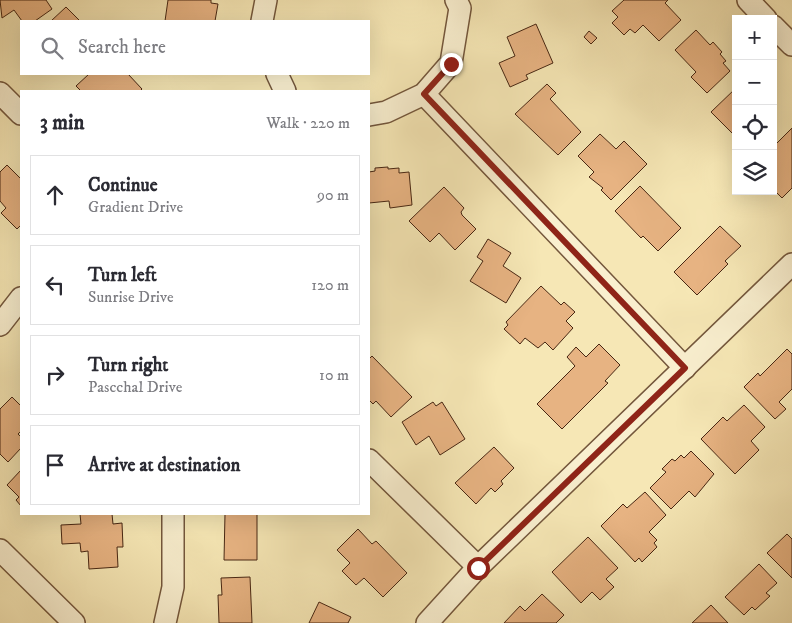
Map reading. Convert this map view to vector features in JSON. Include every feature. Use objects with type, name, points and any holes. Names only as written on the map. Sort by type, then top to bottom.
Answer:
[{"type":"street","points":[[262,20],[266,0]]},
{"type":"street","points":[[370,115],[386,112],[424,94],[451,64],[460,8],[456,0]]},
{"type":"street","points":[[748,0],[762,15]]},
{"type":"street","points":[[777,30],[792,45]]},
{"type":"street","points":[[277,75],[285,90]]},
{"type":"street","points":[[0,93],[20,113]]},
{"type":"street","points":[[424,94],[685,368]]},
{"type":"street","points":[[427,623],[478,568],[792,264]]},
{"type":"street","points":[[0,325],[20,299]]},
{"type":"street","points":[[370,461],[478,568]]},
{"type":"street","points":[[165,623],[173,587],[173,515]]},
{"type":"street","points":[[0,550],[74,623]]},
{"type":"building","points":[[0,0],[46,0],[52,9],[36,20],[21,20],[14,10],[2,18]]},
{"type":"building","points":[[168,0],[211,0],[211,3],[218,4],[215,20],[165,20]]},
{"type":"building","points":[[624,0],[668,0],[665,3],[681,20],[659,41],[643,25],[635,33],[630,29],[624,35],[612,23],[618,17],[612,11]]},
{"type":"building","points":[[66,7],[79,20],[52,20]]},
{"type":"building","points":[[536,24],[553,63],[526,75],[528,79],[510,87],[499,63],[515,56],[507,37]]},
{"type":"building","points":[[696,30],[710,45],[713,42],[722,52],[720,54],[726,61],[723,63],[730,71],[707,93],[691,77],[696,72],[675,50]]},
{"type":"building","points":[[589,31],[597,38],[591,44],[584,37]]},
{"type":"building","points":[[88,75],[129,75],[142,89],[80,90],[76,86]]},
{"type":"building","points":[[547,84],[556,93],[550,99],[581,132],[558,155],[515,114]]},
{"type":"building","points":[[732,92],[732,133],[711,112]]},
{"type":"building","points":[[792,128],[792,188],[782,198],[777,193],[777,143]]},
{"type":"building","points":[[600,134],[616,149],[624,141],[647,164],[611,200],[601,190],[603,188],[589,177],[594,172],[578,156]]},
{"type":"building","points":[[7,165],[20,178],[20,226],[17,229],[1,213],[6,208],[0,201],[0,172]]},
{"type":"building","points":[[375,168],[399,168],[399,173],[409,172],[412,205],[390,208],[389,201],[370,203],[370,172],[375,171]]},
{"type":"building","points":[[640,186],[681,228],[658,251],[643,236],[641,238],[615,211]]},
{"type":"building","points":[[444,187],[464,208],[461,212],[462,215],[476,229],[455,250],[439,233],[430,242],[409,221]]},
{"type":"building","points":[[720,226],[741,246],[725,261],[728,264],[697,295],[674,272]]},
{"type":"building","points":[[488,239],[511,253],[503,266],[521,278],[506,303],[470,281],[483,261],[477,257]]},
{"type":"building","points":[[541,286],[561,305],[564,302],[575,312],[566,321],[573,328],[553,350],[545,342],[538,348],[525,338],[520,344],[504,329],[508,325],[506,322]]},
{"type":"building","points":[[599,344],[620,365],[605,381],[608,383],[562,429],[537,404],[575,366],[567,357],[576,347],[586,357]]},
{"type":"building","points":[[787,349],[792,354],[792,389],[779,402],[786,409],[775,419],[744,387],[758,373],[760,376]]},
{"type":"building","points":[[372,356],[412,397],[391,417],[376,401],[373,404],[370,401],[370,358]]},
{"type":"building","points":[[12,397],[20,405],[20,432],[18,434],[20,436],[20,449],[8,462],[0,454],[0,409]]},
{"type":"building","points":[[433,402],[436,406],[442,402],[465,439],[440,455],[429,436],[416,445],[402,422]]},
{"type":"building","points":[[744,405],[765,427],[751,441],[759,450],[735,474],[701,439],[723,417],[727,421]]},
{"type":"building","points":[[494,447],[514,468],[501,481],[503,484],[495,492],[491,488],[476,504],[455,483]]},
{"type":"building","points":[[691,451],[714,474],[695,497],[689,491],[671,509],[650,488],[666,472],[662,469],[672,459],[675,461],[681,455],[684,458]]},
{"type":"building","points":[[20,471],[20,505],[16,500],[19,497],[7,485]]},
{"type":"building","points":[[645,492],[666,515],[649,532],[657,540],[654,543],[657,547],[642,562],[639,558],[635,562],[601,526],[623,504],[627,508]]},
{"type":"building","points":[[80,515],[112,515],[113,524],[122,523],[123,547],[117,547],[118,567],[89,569],[88,551],[81,552],[80,543],[62,544],[61,525],[81,524]]},
{"type":"building","points":[[225,515],[257,515],[257,560],[224,560]]},
{"type":"building","points":[[358,529],[372,544],[376,541],[407,573],[383,597],[364,578],[356,585],[342,571],[350,563],[337,550]]},
{"type":"building","points":[[787,534],[792,539],[792,578],[767,553]]},
{"type":"building","points":[[588,537],[618,568],[606,579],[614,587],[600,600],[592,592],[581,603],[552,572]]},
{"type":"building","points":[[759,564],[777,583],[766,593],[770,596],[755,610],[752,607],[744,615],[725,597]]},
{"type":"building","points":[[250,577],[252,623],[219,623],[218,595],[222,595],[221,578]]},
{"type":"building","points":[[542,594],[564,615],[556,623],[504,623],[520,606],[525,611]]},
{"type":"building","points":[[319,602],[351,617],[348,623],[309,623]]},
{"type":"building","points":[[711,605],[728,623],[692,623]]},
{"type":"route","points":[[451,64],[424,94],[685,368],[478,568]]}]
